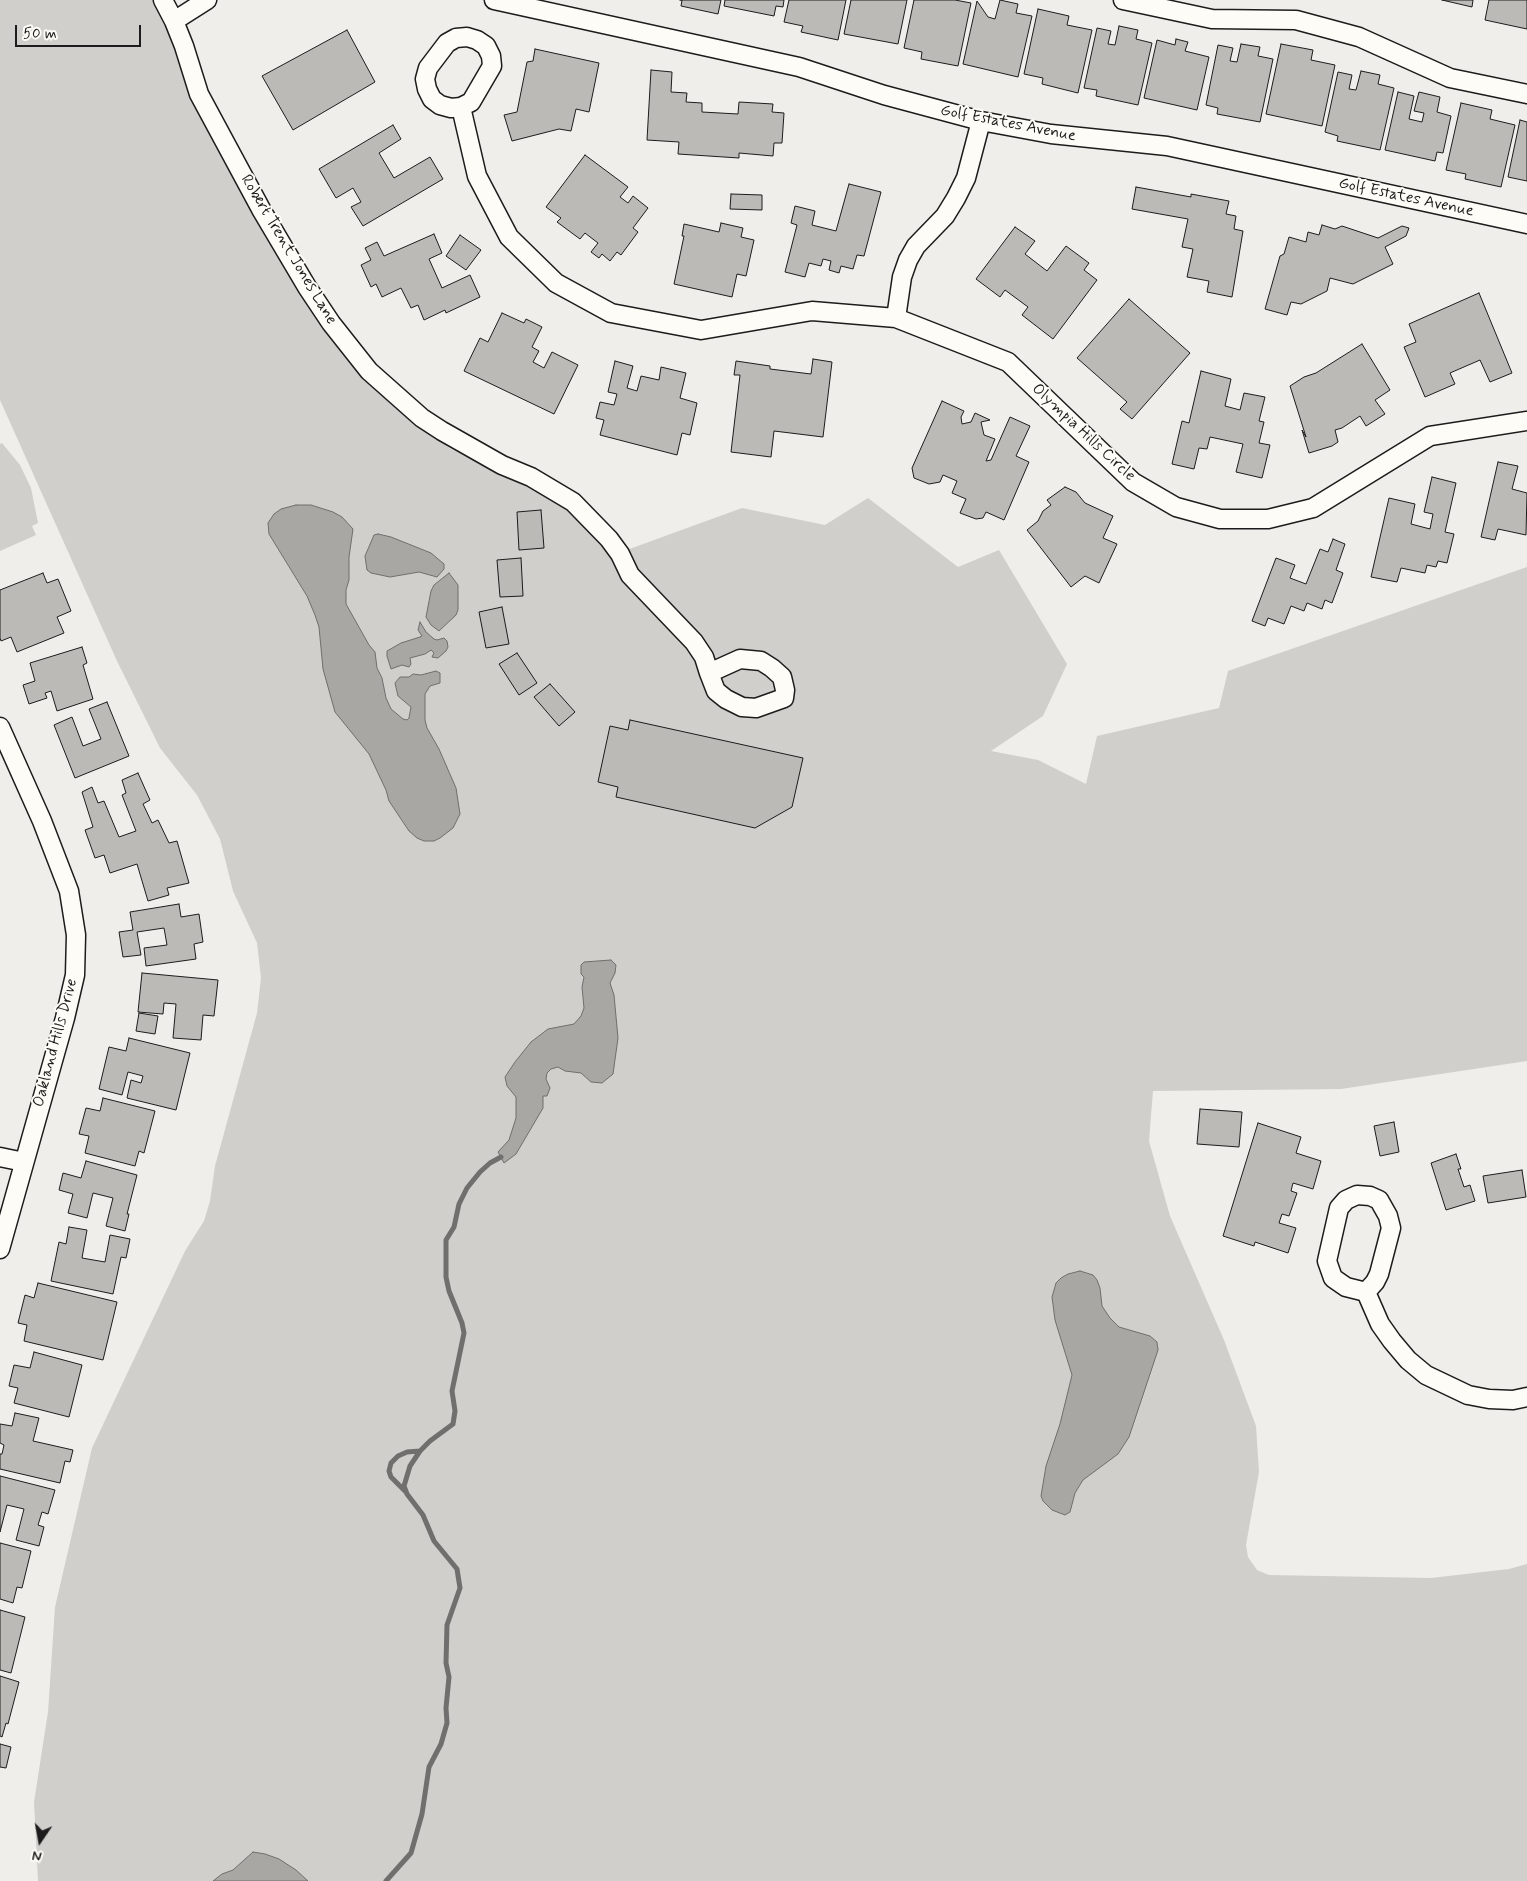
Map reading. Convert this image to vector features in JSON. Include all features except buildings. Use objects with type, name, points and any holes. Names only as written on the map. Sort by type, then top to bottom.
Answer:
[{"type":"street","name":"Robert Trent Jones Lane","points":[[163,0],[174,20],[200,94],[218,128],[307,287],[351,351],[385,387],[422,418],[472,449],[502,465],[531,476],[573,502],[609,539],[620,554],[630,575],[694,642],[704,657],[709,673]]},
{"type":"street","points":[[174,20],[207,0]]},
{"type":"street","name":"Golf Estates Avenue","points":[[494,0],[799,66],[884,95],[982,121],[1076,137],[1167,146],[1527,224]]},
{"type":"street","points":[[1123,0],[1212,19],[1296,20],[1359,37],[1450,78],[1527,94]]},
{"type":"street","name":"Olympia Hills Circle","points":[[461,107],[477,176],[509,237],[556,283],[611,313],[701,330],[812,310],[896,318],[1008,362],[1134,482],[1176,506],[1220,519],[1268,520],[1313,508],[1430,436],[1527,420]]},
{"type":"street","points":[[896,318],[902,277],[908,260],[916,246],[945,216],[956,198],[966,178],[982,121]]},
{"type":"street","name":"Oakland Hills Drive","points":[[0,1249],[67,1009],[75,975],[76,935],[69,891],[42,821],[1,733]]},
{"type":"street","points":[[0,1157],[24,1162]]},
{"type":"street","points":[[1357,1195],[1370,1196],[1379,1200],[1388,1216],[1391,1228],[1376,1282],[1366,1292],[1346,1287],[1333,1278],[1327,1261],[1339,1208],[1346,1200],[1357,1195]]},
{"type":"street","points":[[1366,1292],[1380,1324],[1392,1341],[1408,1360],[1426,1375],[1468,1395],[1489,1399],[1513,1400],[1527,1397]]},
{"type":"shaded area","points":[[0,0],[153,0],[336,342],[371,386],[417,425],[451,449],[536,489],[574,512],[613,555],[742,508],[825,525],[868,498],[958,567],[999,550],[1067,664],[1043,716],[991,751],[1038,760],[1086,784],[1097,736],[1219,708],[1228,671],[1527,567],[1527,1061],[1341,1089],[1153,1091],[1149,1141],[1170,1216],[1224,1340],[1256,1426],[1259,1472],[1246,1545],[1248,1557],[1257,1570],[1269,1575],[1431,1578],[1509,1569],[1527,1564],[1527,1881],[38,1881],[34,1802],[48,1712],[55,1607],[92,1448],[185,1251],[204,1221],[210,1201],[215,1166],[257,1013],[261,978],[257,943],[233,891],[220,839],[197,795],[160,748],[117,661],[0,400]]},
{"type":"shaded area","points":[[2,443],[20,465],[31,488],[38,523],[32,526],[36,535],[0,551],[0,444]]},
{"type":"shaded area","points":[[296,505],[311,505],[333,512],[342,517],[353,529],[346,604],[369,645],[375,652],[377,668],[382,678],[386,698],[391,709],[403,719],[407,720],[409,718],[411,707],[398,696],[395,683],[400,677],[436,671],[440,673],[440,683],[430,686],[425,694],[425,720],[456,788],[460,814],[453,828],[434,841],[424,841],[409,831],[389,801],[386,790],[369,754],[335,712],[323,669],[319,627],[315,615],[307,596],[269,534],[268,523],[274,514],[281,509]]},
{"type":"shaded area","points":[[374,535],[391,537],[431,553],[444,564],[444,569],[437,577],[419,572],[390,577],[371,573],[367,570],[365,556]]},
{"type":"shaded area","points":[[449,573],[458,585],[458,610],[456,615],[439,631],[431,625],[426,617],[434,585]]},
{"type":"shaded area","points":[[420,622],[426,632],[434,639],[444,638],[447,641],[448,647],[446,651],[438,658],[432,657],[434,653],[431,650],[425,654],[410,658],[411,664],[409,667],[402,665],[391,669],[387,651],[401,643],[422,636],[418,630]]},
{"type":"shaded area","points":[[611,960],[616,965],[615,973],[610,983],[614,995],[618,1038],[613,1074],[602,1083],[591,1082],[581,1073],[565,1071],[558,1067],[551,1069],[547,1073],[546,1079],[550,1088],[547,1096],[543,1096],[543,1108],[516,1154],[504,1163],[498,1152],[509,1140],[516,1118],[516,1097],[507,1086],[505,1077],[531,1042],[548,1029],[574,1024],[581,1016],[584,1008],[582,987],[584,977],[581,974],[581,965],[584,962]]},
{"type":"shaded area","points":[[1080,1271],[1093,1275],[1097,1280],[1102,1306],[1110,1318],[1119,1327],[1150,1336],[1157,1342],[1158,1350],[1129,1437],[1118,1454],[1083,1480],[1075,1493],[1070,1512],[1065,1515],[1052,1510],[1043,1501],[1041,1496],[1046,1466],[1060,1424],[1072,1375],[1055,1320],[1052,1297],[1056,1283],[1061,1278]]},
{"type":"shaded area","points":[[253,1852],[279,1859],[296,1870],[308,1881],[213,1881],[222,1874],[233,1870]]},
{"type":"waterway","points":[[386,1881],[411,1853],[422,1814],[429,1767],[441,1744],[447,1723],[446,1708],[449,1677],[446,1663],[447,1625],[460,1588],[457,1569],[434,1541],[423,1515],[407,1494],[404,1486],[410,1466],[420,1451],[453,1424],[455,1411],[452,1391],[464,1333],[446,1277],[446,1240],[454,1227],[459,1204],[467,1188],[480,1172],[490,1163],[501,1157]]},
{"type":"waterway","points":[[405,1491],[391,1477],[389,1471],[391,1463],[398,1456],[407,1452],[420,1451]]}]
